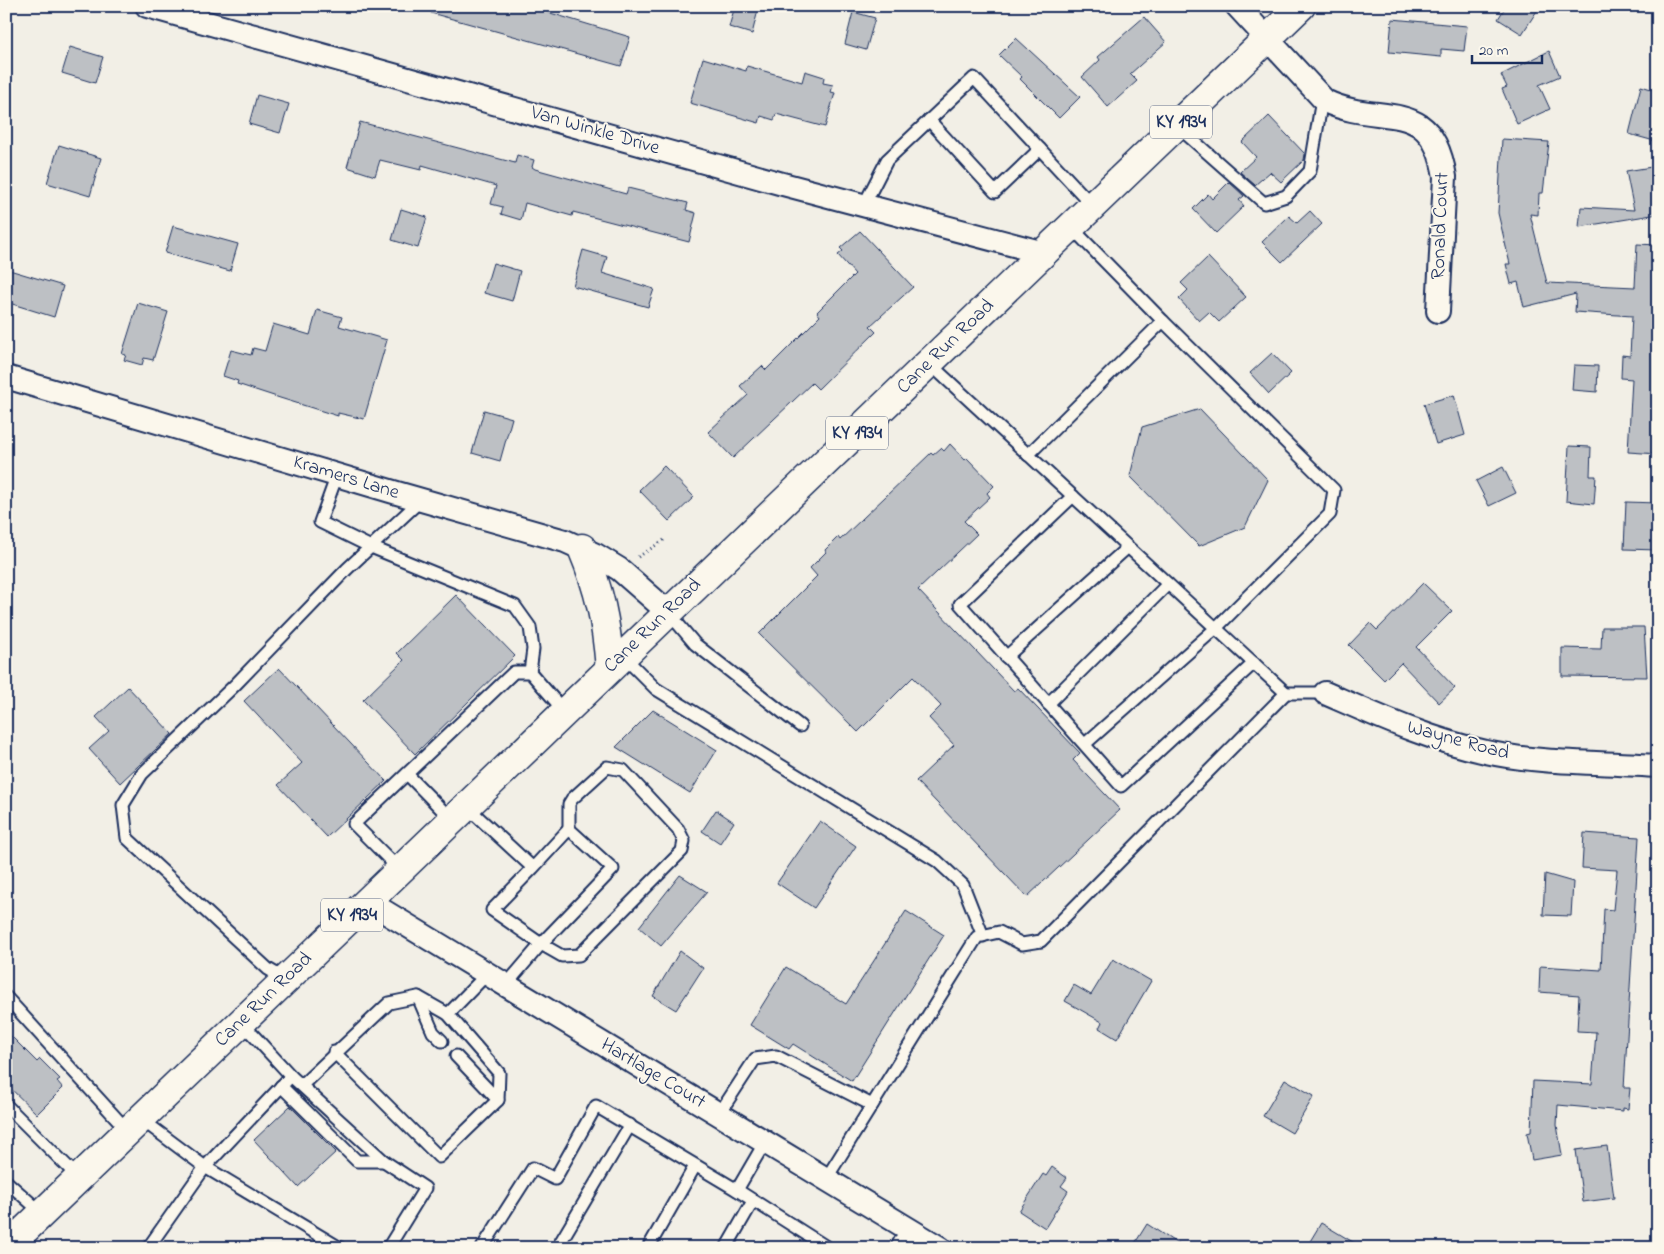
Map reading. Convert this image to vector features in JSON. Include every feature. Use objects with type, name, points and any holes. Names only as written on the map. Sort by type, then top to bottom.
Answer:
[{"type":"highway","name":"Cane Run Road","points":[[6,1248],[1301,6]]},
{"type":"highway","points":[[582,548],[596,583],[616,662]]},
{"type":"street","name":"Van Winkle Drive","points":[[147,6],[181,11],[864,205],[1044,253]]},
{"type":"street","name":"Ronald Court","points":[[1237,6],[1322,99],[1341,109],[1402,116],[1428,131],[1443,160],[1445,177],[1438,311]]},
{"type":"street","name":"Kramers Lane","points":[[6,377],[420,500],[566,540],[619,570],[668,612]]},
{"type":"street","name":"Wayne Road","points":[[1325,693],[1398,725],[1452,744],[1489,753],[1526,758],[1658,766]]},
{"type":"street","name":"Hartlage Court","points":[[367,901],[940,1248]]},
{"type":"lane","points":[[864,205],[887,160],[974,78],[1093,206]]},
{"type":"lane","points":[[1177,126],[1264,202],[1286,196],[1310,171],[1322,99]]},
{"type":"lane","points":[[929,120],[995,192],[1040,148]]},
{"type":"lane","points":[[1072,227],[1163,321],[1334,490],[1330,514],[1216,628],[1084,744]]},
{"type":"lane","points":[[1028,455],[1163,321]]},
{"type":"lane","points":[[929,363],[1286,693],[1325,693]]},
{"type":"lane","points":[[336,475],[320,522],[371,547],[515,606],[530,627],[534,649],[530,672]]},
{"type":"lane","points":[[1073,496],[960,604],[1121,786],[1254,663]]},
{"type":"lane","points":[[285,979],[268,969],[127,838],[123,805],[142,774],[420,500]]},
{"type":"lane","points":[[1006,657],[1128,547]]},
{"type":"lane","points":[[1048,704],[1168,584]]},
{"type":"lane","points":[[668,612],[694,644],[800,726]]},
{"type":"lane","points":[[616,662],[656,689],[937,861],[963,885],[983,936]]},
{"type":"lane","points":[[400,870],[354,824],[514,672],[530,672],[564,711]]},
{"type":"lane","points":[[826,1179],[977,937],[999,932],[1022,944],[1041,941],[1286,693]]},
{"type":"lane","points":[[608,767],[623,770],[678,829],[684,841],[682,852],[580,955],[562,956],[541,944],[492,910],[569,829],[569,804],[572,799],[608,767]]},
{"type":"lane","points":[[407,774],[533,868]]},
{"type":"lane","points":[[448,1014],[497,979],[541,944],[613,869],[569,829]]},
{"type":"lane","points":[[6,997],[134,1125],[340,1248]]},
{"type":"lane","points":[[418,997],[433,1032],[442,1041]]},
{"type":"lane","points":[[302,1085],[334,1052],[389,1003],[418,997],[448,1014],[499,1073],[498,1100],[438,1157],[334,1052]]},
{"type":"lane","points":[[242,1023],[291,1076],[384,1161],[425,1188],[388,1248]]},
{"type":"lane","points":[[456,1056],[498,1100]]},
{"type":"lane","points":[[719,1114],[755,1060],[776,1056],[872,1105]]},
{"type":"lane","points":[[148,1248],[205,1167],[291,1076]]},
{"type":"lane","points":[[281,1086],[357,1160],[384,1161]]},
{"type":"lane","points":[[6,1106],[78,1177]]},
{"type":"lane","points":[[482,1248],[533,1168],[555,1179],[596,1106],[737,1190],[811,1243],[828,1248]]},
{"type":"lane","points":[[557,1248],[630,1125]]},
{"type":"lane","points":[[737,1190],[765,1142]]},
{"type":"lane","points":[[648,1248],[696,1166]]},
{"type":"lane","points":[[6,1181],[42,1213]]},
{"type":"lane","points":[[726,1248],[753,1201]]},
{"type":"lane","points":[[896,1248],[907,1228]]},
{"type":"path","points":[[619,570],[664,540]]},
{"type":"building","points":[[432,6],[527,6],[630,37],[621,66],[431,13]]},
{"type":"building","points":[[735,6],[759,6],[752,34],[729,27]]},
{"type":"building","points":[[1506,6],[1540,6],[1522,34],[1498,19]]},
{"type":"building","points":[[853,12],[875,18],[866,50],[845,44]]},
{"type":"building","points":[[1144,17],[1166,42],[1130,74],[1137,81],[1108,107],[1082,77],[1100,60],[1098,57]]},
{"type":"building","points":[[1392,19],[1467,26],[1464,51],[1441,49],[1441,57],[1389,52]]},
{"type":"building","points":[[1016,38],[1080,97],[1059,118],[999,55]]},
{"type":"building","points":[[70,47],[103,57],[95,83],[62,73]]},
{"type":"building","points":[[1549,51],[1560,76],[1539,85],[1550,109],[1517,124],[1502,89],[1507,87],[1501,75]]},
{"type":"building","points":[[703,58],[746,71],[747,66],[802,82],[805,71],[824,77],[823,83],[833,85],[831,92],[835,93],[825,127],[776,114],[774,120],[761,116],[759,123],[690,103]]},
{"type":"building","points":[[1641,86],[1658,91],[1658,142],[1629,134]]},
{"type":"building","points":[[257,95],[289,104],[280,133],[249,124]]},
{"type":"building","points":[[1269,116],[1305,154],[1304,160],[1281,182],[1270,172],[1255,185],[1240,172],[1256,157],[1242,142]]},
{"type":"building","points":[[360,122],[515,163],[517,155],[534,160],[532,167],[535,169],[626,194],[628,188],[688,203],[686,210],[696,213],[689,242],[573,212],[572,216],[525,203],[521,220],[501,214],[503,207],[491,204],[496,186],[422,165],[421,170],[380,160],[375,176],[347,167]]},
{"type":"building","points":[[1502,139],[1549,142],[1543,193],[1539,193],[1538,215],[1530,214],[1547,283],[1635,287],[1637,244],[1658,245],[1658,454],[1628,452],[1632,379],[1621,378],[1622,355],[1630,356],[1632,316],[1575,312],[1576,294],[1524,307],[1518,282],[1511,284],[1506,264],[1510,264],[1498,213]]},
{"type":"building","points":[[59,145],[101,158],[90,196],[47,183]]},
{"type":"building","points":[[1658,166],[1658,214],[1579,227],[1581,207],[1634,210],[1626,171]]},
{"type":"building","points":[[1229,182],[1244,196],[1239,200],[1244,206],[1216,233],[1193,209],[1208,194],[1212,199]]},
{"type":"building","points":[[401,209],[427,217],[418,248],[392,240]]},
{"type":"building","points":[[1310,211],[1322,224],[1282,262],[1262,242],[1289,216],[1297,223]]},
{"type":"building","points":[[173,226],[238,244],[230,271],[165,253]]},
{"type":"building","points":[[860,231],[913,287],[870,326],[876,332],[818,389],[812,383],[733,458],[708,432],[748,395],[740,386],[762,366],[766,370],[820,316],[817,312],[855,274],[838,255],[843,251],[840,248]]},
{"type":"building","points":[[583,250],[607,257],[602,273],[654,289],[648,307],[573,286]]},
{"type":"building","points":[[1208,257],[1246,297],[1219,322],[1209,312],[1199,321],[1179,299],[1188,290],[1181,283]]},
{"type":"building","points":[[493,263],[520,271],[512,301],[484,293]]},
{"type":"building","points":[[6,269],[63,286],[54,317],[6,302]]},
{"type":"building","points":[[138,303],[168,312],[153,360],[144,358],[142,365],[124,360],[126,355],[122,354]]},
{"type":"building","points":[[317,310],[342,317],[339,326],[387,340],[364,419],[338,413],[338,416],[237,384],[238,381],[223,376],[231,350],[251,355],[253,348],[265,351],[273,324],[310,335]]},
{"type":"building","points":[[1272,353],[1291,373],[1269,394],[1250,373]]},
{"type":"building","points":[[1574,365],[1598,366],[1597,392],[1572,390]]},
{"type":"building","points":[[1454,395],[1465,435],[1436,444],[1424,404]]},
{"type":"building","points":[[1200,409],[1268,480],[1245,527],[1199,546],[1130,476],[1142,427]]},
{"type":"building","points":[[484,410],[512,418],[500,461],[472,453]]},
{"type":"building","points":[[950,444],[965,460],[967,458],[994,486],[987,493],[990,497],[964,521],[977,534],[918,590],[1014,691],[1018,688],[1080,753],[1073,760],[1120,810],[1027,897],[916,781],[954,745],[929,718],[941,706],[913,677],[858,732],[759,634],[817,576],[810,568],[838,537],[840,540],[931,453],[933,455],[941,448],[944,451]]},
{"type":"building","points":[[1569,446],[1591,447],[1590,476],[1596,476],[1594,504],[1566,501]]},
{"type":"building","points":[[664,466],[694,497],[669,521],[639,490]]},
{"type":"building","points":[[1503,467],[1516,493],[1489,506],[1476,481]]},
{"type":"building","points":[[1626,502],[1658,503],[1658,550],[1624,549]]},
{"type":"building","points":[[1423,583],[1452,611],[1416,647],[1455,688],[1439,703],[1401,663],[1384,680],[1349,645],[1370,623],[1377,630]]},
{"type":"building","points":[[456,595],[515,656],[415,754],[363,700],[404,660],[397,653]]},
{"type":"building","points":[[1602,627],[1644,627],[1647,677],[1562,676],[1562,648],[1601,649]]},
{"type":"building","points":[[279,668],[386,781],[327,837],[278,785],[302,763],[244,701]]},
{"type":"building","points":[[128,687],[172,734],[120,783],[89,749],[109,731],[96,717]]},
{"type":"building","points":[[653,710],[717,750],[690,793],[616,747]]},
{"type":"building","points":[[716,810],[734,822],[720,843],[702,831]]},
{"type":"building","points":[[820,821],[856,846],[814,908],[777,883]]},
{"type":"building","points":[[1584,833],[1639,837],[1624,1088],[1630,1088],[1628,1109],[1623,1108],[1623,1111],[1558,1105],[1557,1125],[1562,1155],[1532,1160],[1527,1133],[1531,1132],[1533,1081],[1592,1084],[1596,1032],[1577,1031],[1579,995],[1539,992],[1540,966],[1601,970],[1604,909],[1613,910],[1617,870],[1582,868]]},
{"type":"building","points":[[1545,874],[1573,882],[1571,916],[1543,915]]},
{"type":"building","points":[[680,875],[707,892],[661,946],[639,927]]},
{"type":"building","points":[[906,911],[944,935],[852,1081],[793,1044],[789,1049],[750,1025],[786,967],[846,1004]]},
{"type":"building","points":[[680,951],[703,968],[676,1010],[653,996]]},
{"type":"building","points":[[1113,959],[1151,981],[1117,1039],[1099,1028],[1102,1022],[1065,1001],[1074,985],[1091,995]]},
{"type":"building","points":[[6,1031],[37,1062],[40,1059],[60,1079],[57,1081],[63,1088],[37,1114],[6,1084]]},
{"type":"building","points":[[1285,1079],[1314,1096],[1292,1133],[1263,1116]]},
{"type":"building","points":[[290,1106],[336,1152],[298,1187],[254,1140]]},
{"type":"building","points":[[1607,1146],[1614,1198],[1583,1202],[1576,1150]]},
{"type":"building","points":[[1052,1167],[1067,1178],[1061,1186],[1068,1191],[1045,1228],[1019,1211],[1043,1174],[1046,1176]]},
{"type":"building","points":[[1321,1223],[1363,1248],[1306,1248]]},
{"type":"building","points":[[1147,1224],[1184,1248],[1132,1248]]}]
